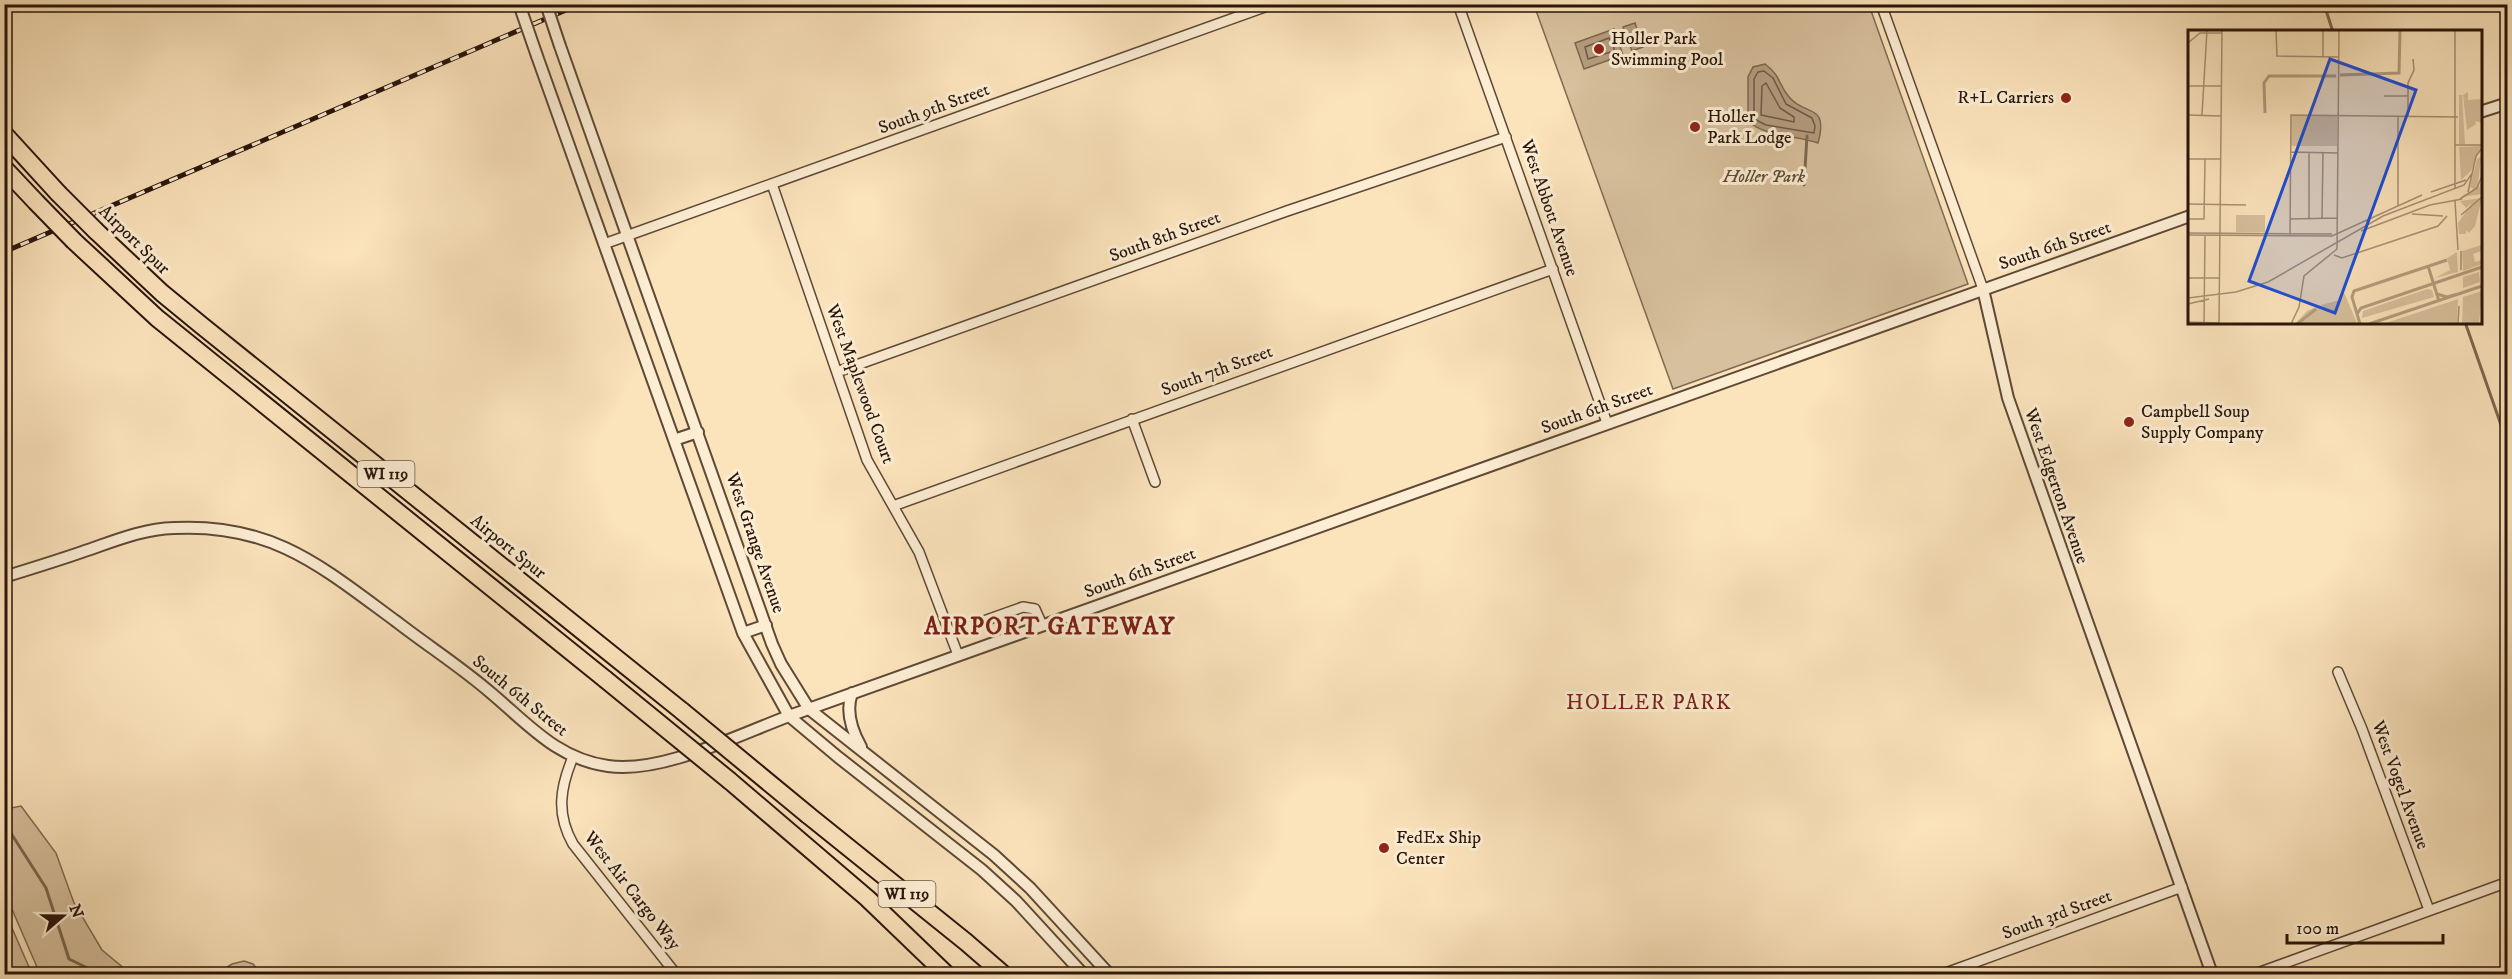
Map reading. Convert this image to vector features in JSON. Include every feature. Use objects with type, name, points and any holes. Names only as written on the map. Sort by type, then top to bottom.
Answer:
[{"type":"highway","name":"Airport Spur","points":[[4,134],[96,231],[162,293],[214,337],[682,711],[966,942],[1003,975]]},
{"type":"highway","name":"WI 119","points":[[4,168],[74,241],[157,318],[729,781],[867,898],[946,975]]},
{"type":"street","points":[[519,4],[742,633],[789,716],[838,758],[982,870],[1083,975]]},
{"type":"street","name":"West Grange Avenue","points":[[546,4],[781,664],[809,709],[994,855],[1059,920],[1109,975]]},
{"type":"street","name":"South 9th Street","points":[[604,244],[1273,4]]},
{"type":"street","name":"West Abbott Avenue","points":[[1458,4],[1607,423]]},
{"type":"street","name":"West Edgerton Avenue","points":[[1881,4],[1983,289],[2012,409],[2212,975]]},
{"type":"street","points":[[2482,112],[2508,103]]},
{"type":"street","name":"South 8th Street","points":[[837,372],[1287,211],[1506,137]]},
{"type":"street","name":"West Maplewood Court","points":[[772,184],[867,460],[919,552],[958,655]]},
{"type":"street","name":"South 6th Street","points":[[4,578],[132,534],[172,528],[216,528],[249,534],[279,544],[315,562],[491,693],[539,737],[573,757],[608,766],[644,767],[679,757],[958,655],[2188,217]]},
{"type":"street","name":"South 7th Street","points":[[893,506],[1552,269]]},
{"type":"street","points":[[1132,419],[1155,482]]},
{"type":"street","points":[[674,440],[698,432]]},
{"type":"street","points":[[950,633],[1023,607],[1035,609],[1042,626]]},
{"type":"street","points":[[742,633],[766,624]]},
{"type":"street","name":"West Vogel Avenue","points":[[2338,672],[2365,736],[2429,910]]},
{"type":"street","points":[[852,693],[848,712],[856,739],[864,753]]},
{"type":"street","name":"West Air Cargo Way","points":[[573,757],[566,773],[561,801],[565,830],[573,844],[676,975]]},
{"type":"street","points":[[2255,975],[2508,882]]},
{"type":"street","name":"South 3rd Street","points":[[1943,975],[2182,887]]},
{"type":"street","points":[[1044,933],[1059,920]]},
{"type":"green space","name":"Holler Park","points":[[1534,5],[1869,5],[1968,284],[1673,389]]},
{"type":"green space","points":[[21,806],[56,853],[74,903],[102,950],[131,974],[40,974],[5,893],[5,809]]},
{"type":"green space","points":[[5,912],[32,974],[5,974]]},
{"type":"green space","points":[[244,961],[253,964],[258,970],[252,974],[216,974],[232,964]]},
{"type":"water","points":[[1635,23],[1643,47],[1632,51],[1623,27]]},
{"type":"water","name":"Holler Park Swimming Pool","points":[[1614,29],[1623,55],[1584,69],[1575,43]]},
{"type":"water","points":[[1765,64],[1775,73],[1790,98],[1818,116],[1821,130],[1818,143],[1772,133],[1748,121],[1748,77],[1753,67]]},
{"type":"waterway","points":[[2324,4],[2332,30]]},
{"type":"waterway","points":[[1804,185],[1807,136]]},
{"type":"waterway","points":[[2466,324],[2508,445]]},
{"type":"waterway","points":[[7,827],[46,888],[69,959],[100,974]]},
{"type":"railway","points":[[4,252],[580,4]]},
{"type":"place","name":"Holler Park Swimming Pool","points":[[1599,49]]},
{"type":"place","name":"R+L Carriers","points":[[2066,98]]},
{"type":"place","name":"Holler Park Lodge","points":[[1695,127]]},
{"type":"place","name":"Campbell Soup Supply Company","points":[[2129,422]]},
{"type":"place","name":"FedEx Ship Center","points":[[1384,848]]},
{"type":"district","name":"AIRPORT GATEWAY","points":[[1050,627]]},
{"type":"district","name":"HOLLER PARK","points":[[1649,703]]}]
